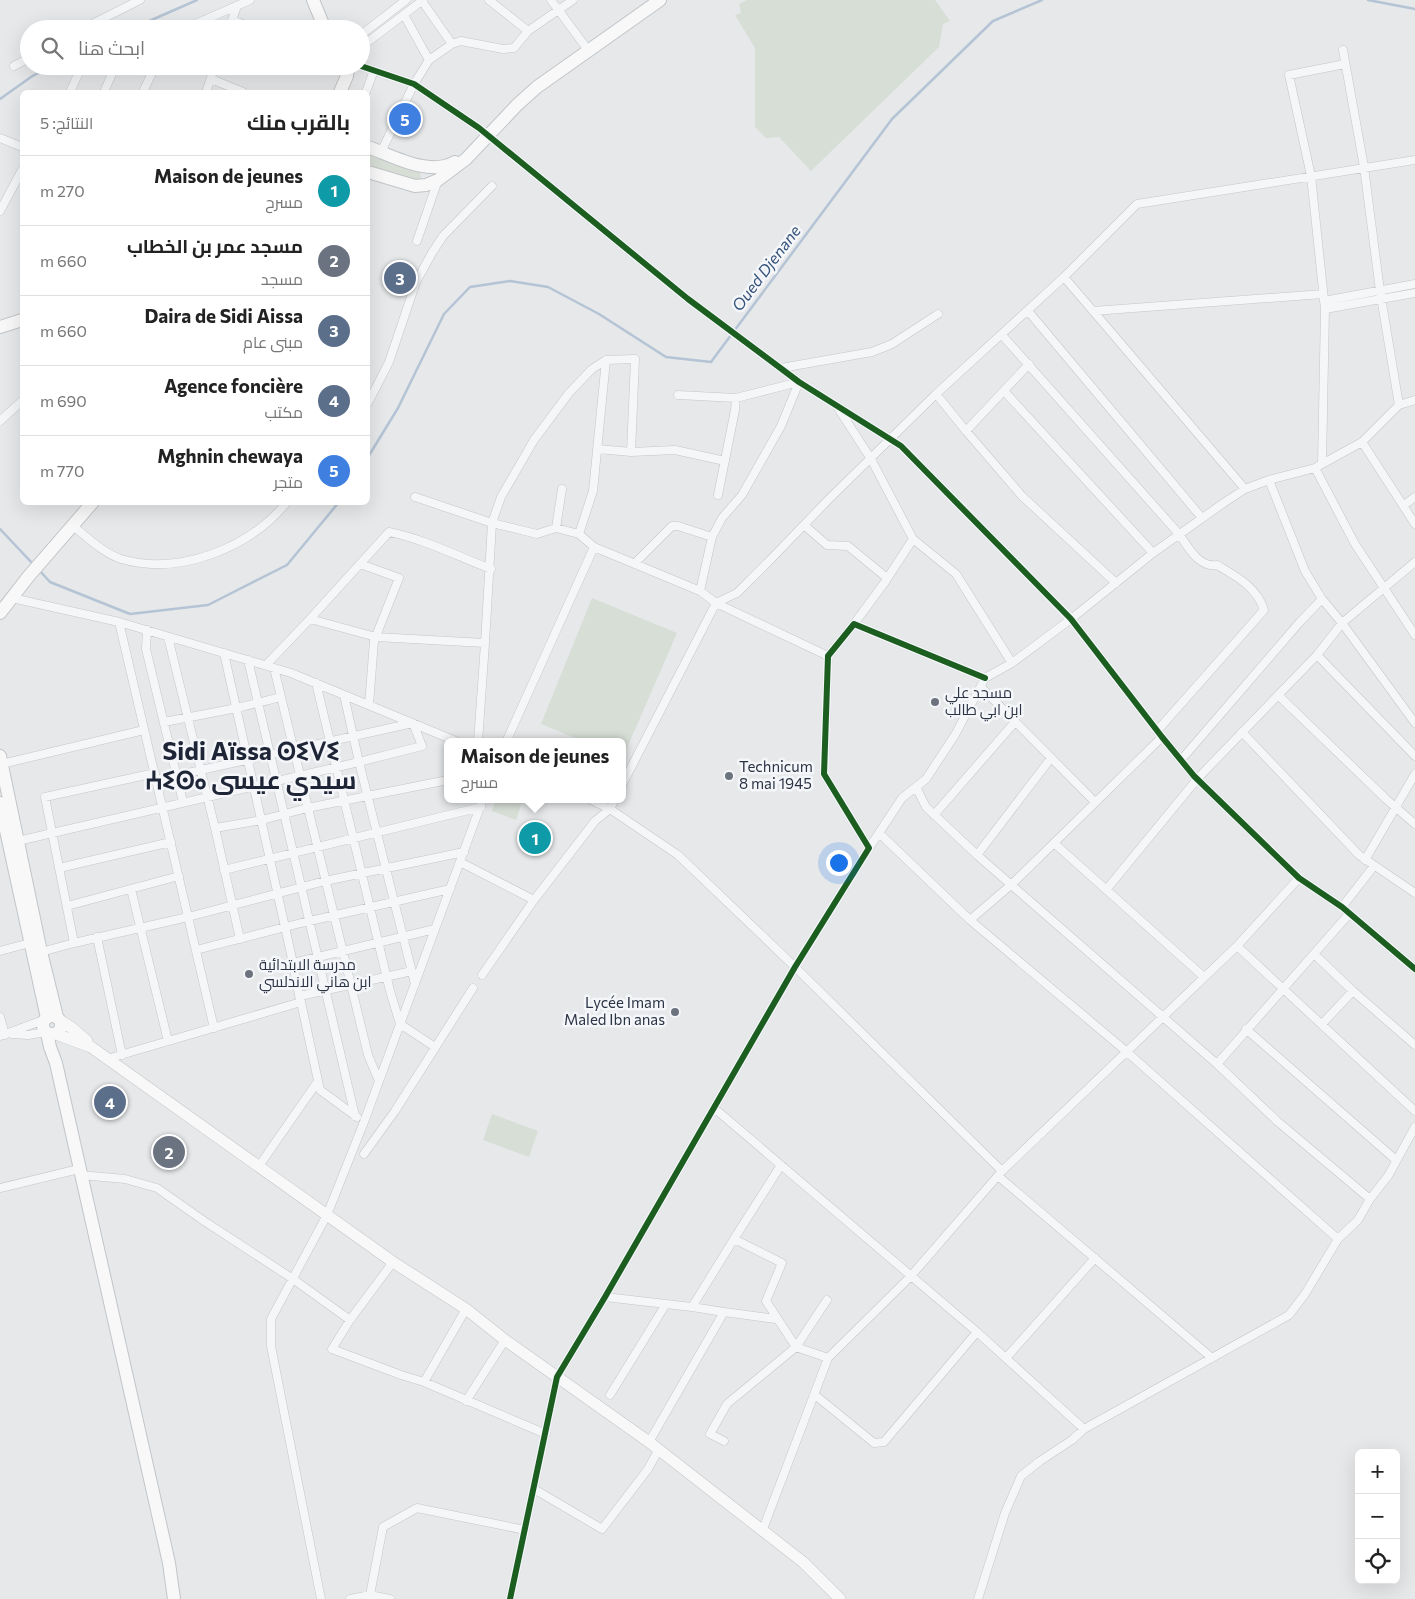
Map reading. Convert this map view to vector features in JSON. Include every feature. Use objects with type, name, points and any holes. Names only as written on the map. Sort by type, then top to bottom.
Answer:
[{"type":"main road","points":[[313,0],[321,20]]},
{"type":"main road","points":[[370,173],[415,186],[438,180],[454,170],[537,87],[660,0]]},
{"type":"main road","points":[[340,75],[342,88]]},
{"type":"main road","points":[[342,88],[347,75]]},
{"type":"main road","points":[[370,148],[421,166],[434,168],[448,166],[474,149]]},
{"type":"main road","points":[[415,186],[419,185],[424,178],[424,170],[421,166]]},
{"type":"main road","points":[[0,327],[20,321]]},
{"type":"main road","points":[[0,613],[28,577],[90,505]]},
{"type":"main road","points":[[1,760],[41,952],[53,1027],[50,1047],[56,1063],[169,1563],[174,1599]]},
{"type":"main road","points":[[0,803],[30,943],[53,1027]]},
{"type":"main road","points":[[53,1027],[78,1033],[91,1047],[107,1059],[393,1262],[466,1309],[505,1340],[659,1449],[803,1562],[840,1599]]},
{"type":"street","points":[[100,20],[140,0]]},
{"type":"street","points":[[205,20],[250,0]]},
{"type":"street","points":[[370,29],[405,0]]},
{"type":"street","points":[[370,40],[422,0],[452,44]]},
{"type":"street","points":[[489,0],[528,31]]},
{"type":"street","points":[[551,0],[588,50]]},
{"type":"street","points":[[381,152],[414,84],[429,60],[452,44],[461,41],[510,50],[514,48],[528,31],[573,0]]},
{"type":"street","points":[[232,20],[237,6]]},
{"type":"street","points":[[404,15],[429,60]]},
{"type":"street","points":[[1343,50],[1364,167],[1381,295],[1399,405]]},
{"type":"street","points":[[14,66],[20,63]]},
{"type":"street","points":[[1322,464],[1324,301],[1311,176],[1289,75],[1345,64]]},
{"type":"street","points":[[370,69],[414,84],[488,135],[589,219],[799,382],[901,446],[1071,618],[1160,734],[1198,778],[1298,878],[1342,907],[1415,969]]},
{"type":"street","points":[[367,90],[374,70]]},
{"type":"street","points":[[71,90],[78,75]]},
{"type":"street","points":[[105,90],[111,75]]},
{"type":"street","points":[[144,90],[151,75]]},
{"type":"street","points":[[207,90],[212,75]]},
{"type":"street","points":[[211,79],[239,90]]},
{"type":"street","points":[[0,138],[20,147]]},
{"type":"street","points":[[626,777],[716,603],[737,593],[936,394],[1064,278],[1137,204],[1415,160]]},
{"type":"street","points":[[0,211],[20,174]]},
{"type":"street","points":[[417,241],[438,180]]},
{"type":"street","points":[[370,399],[389,362],[416,282],[432,253],[443,236],[492,186]]},
{"type":"street","points":[[1064,278],[1245,489]]},
{"type":"street","points":[[1381,295],[1415,284]]},
{"type":"street","points":[[1093,311],[1324,301],[1415,292]]},
{"type":"street","points":[[1028,311],[1202,518]]},
{"type":"street","points":[[781,368],[872,352],[892,344],[938,314]]},
{"type":"street","points":[[970,920],[1012,884],[1054,843],[1160,734],[1264,610],[1259,598],[1252,589],[1228,570],[1217,565],[1210,566],[1199,561],[1179,534],[1002,335]]},
{"type":"street","points":[[478,738],[486,644],[492,524],[501,497],[534,440],[569,393],[592,369],[606,360],[635,359],[631,452]]},
{"type":"street","points":[[579,534],[593,491],[606,360]]},
{"type":"street","points":[[966,431],[1029,364]]},
{"type":"street","points":[[678,395],[736,398],[799,382]]},
{"type":"street","points":[[700,591],[712,537],[722,518],[742,495],[782,426],[799,382]]},
{"type":"street","points":[[1004,391],[1153,552]]},
{"type":"street","points":[[936,394],[1022,496],[1116,583]]},
{"type":"street","points":[[718,495],[736,398]]},
{"type":"street","points":[[510,1599],[557,1377],[606,1297],[795,967],[902,798],[926,779],[955,735],[985,678],[1012,663],[1153,552],[1245,489],[1269,480],[1315,468],[1362,442],[1399,405],[1415,400]]},
{"type":"street","points":[[0,421],[20,403]]},
{"type":"street","points":[[836,405],[870,459],[913,539],[956,574],[1012,663]]},
{"type":"street","points":[[1362,442],[1415,524]]},
{"type":"street","points":[[598,449],[631,452],[675,450],[725,461]]},
{"type":"street","points":[[1315,468],[1355,544],[1415,635]]},
{"type":"street","points":[[1269,480],[1305,571],[1322,599],[1415,723]]},
{"type":"street","points":[[556,528],[562,489]]},
{"type":"street","points":[[416,497],[492,524],[537,534],[556,528],[579,534],[594,547],[700,591],[716,603],[828,656]]},
{"type":"street","points":[[1404,505],[1415,497]]},
{"type":"street","points":[[73,526],[94,543],[119,558],[142,563],[164,564],[199,559],[231,547],[277,514],[284,505]]},
{"type":"street","points":[[804,524],[827,545],[848,546],[887,578]]},
{"type":"street","points":[[635,563],[672,526],[678,526],[712,537]]},
{"type":"street","points":[[270,667],[310,619],[389,532],[414,537],[433,547],[490,569]]},
{"type":"street","points":[[869,848],[824,774],[828,656],[854,624],[913,539]]},
{"type":"street","points":[[508,738],[594,547]]},
{"type":"street","points":[[1106,890],[1198,778],[1317,654],[1342,624],[1415,562]]},
{"type":"street","points":[[360,564],[399,578],[374,641],[370,705]]},
{"type":"street","points":[[12,598],[119,622],[270,667],[316,683],[449,738]]},
{"type":"street","points":[[1181,760],[1322,599]]},
{"type":"street","points":[[310,619],[376,637],[486,644]]},
{"type":"street","points":[[119,622],[214,1028]]},
{"type":"street","points":[[854,624],[985,678]]},
{"type":"street","points":[[146,630],[146,649],[183,802]]},
{"type":"street","points":[[168,637],[240,939]]},
{"type":"street","points":[[224,653],[320,1090],[364,1122]]},
{"type":"street","points":[[1317,654],[1415,756]]},
{"type":"street","points":[[248,660],[300,888],[356,1116]]},
{"type":"street","points":[[270,667],[281,697],[368,1055],[379,1081]]},
{"type":"street","points":[[316,683],[400,1024],[435,1047]]},
{"type":"street","points":[[980,687],[1095,802]]},
{"type":"street","points":[[344,695],[376,832],[415,984]]},
{"type":"street","points":[[1278,695],[1415,824]]},
{"type":"street","points":[[164,722],[237,708],[281,697]]},
{"type":"street","points":[[934,815],[1015,722]]},
{"type":"street","points":[[74,943],[46,797],[155,776],[177,775],[413,723]]},
{"type":"street","points":[[18,841],[422,746],[413,723]]},
{"type":"street","points":[[1,760],[144,730]]},
{"type":"street","points":[[1242,732],[1359,855],[1415,893]]},
{"type":"street","points":[[977,855],[1051,758]]},
{"type":"street","points":[[1365,860],[1415,774]]},
{"type":"street","points":[[215,828],[262,820],[307,808],[444,781]]},
{"type":"street","points":[[916,787],[926,807],[977,855],[1164,1017],[1277,1121],[1370,1199]]},
{"type":"street","points":[[224,870],[354,838],[482,803]]},
{"type":"street","points":[[321,1599],[271,1346],[270,1319],[327,1215],[364,1122],[482,803]]},
{"type":"street","points":[[597,803],[610,809],[678,855],[795,967],[1000,1174],[1212,1358]]},
{"type":"street","points":[[482,975],[534,900],[595,820],[610,809],[613,803]]},
{"type":"street","points":[[879,833],[970,920],[1127,1052],[1338,1239]]},
{"type":"street","points":[[59,868],[170,842]]},
{"type":"street","points":[[1054,843],[1204,977]]},
{"type":"street","points":[[41,952],[232,906],[325,881],[464,852]]},
{"type":"street","points":[[460,862],[534,900]]},
{"type":"street","points":[[1342,907],[1374,866]]},
{"type":"street","points":[[67,906],[179,876]]},
{"type":"street","points":[[762,1529],[828,1358],[910,1277],[1000,1174],[1237,946],[1298,878]]},
{"type":"street","points":[[131,889],[168,1041]]},
{"type":"street","points":[[196,950],[308,921],[450,889]]},
{"type":"street","points":[[1217,1064],[1246,1029],[1350,914]]},
{"type":"street","points":[[293,962],[435,929]]},
{"type":"street","points":[[97,937],[122,1055]]},
{"type":"street","points":[[0,951],[30,943]]},
{"type":"street","points":[[1237,946],[1415,1111]]},
{"type":"street","points":[[1314,954],[1415,1045]]},
{"type":"street","points":[[107,1059],[214,1028],[325,991],[412,971]]},
{"type":"street","points":[[364,1154],[473,988]]},
{"type":"street","points":[[1322,1024],[1353,991]]},
{"type":"street","points":[[0,1017],[5,1035]]},
{"type":"street","points":[[5,1035],[28,1034],[53,1027]]},
{"type":"street","points":[[5,1035],[53,1027]]},
{"type":"street","points":[[1246,1029],[1396,1160]]},
{"type":"street","points":[[260,1166],[318,1081]]},
{"type":"street","points":[[714,1108],[910,1277],[977,1332],[1084,1429]]},
{"type":"street","points":[[978,1599],[1005,1513],[1021,1476],[1072,1440],[1084,1429],[1288,1315],[1305,1294],[1338,1239],[1358,1220],[1370,1199],[1388,1176],[1415,1127]]},
{"type":"street","points":[[692,1307],[781,1165]]},
{"type":"street","points":[[0,1188],[80,1172],[126,1179],[157,1188],[293,1279],[350,1320]]},
{"type":"street","points":[[734,1239],[782,1264],[766,1302],[796,1347],[828,1358]]},
{"type":"street","points":[[1006,1358],[1095,1258]]},
{"type":"street","points":[[393,1262],[350,1320],[332,1350],[424,1382],[546,1434]]},
{"type":"street","points":[[606,1297],[776,1318]]},
{"type":"street","points":[[724,1441],[710,1434],[727,1404],[796,1347],[827,1300]]},
{"type":"street","points":[[610,1395],[666,1304]]},
{"type":"street","points":[[424,1382],[466,1309]]},
{"type":"street","points":[[649,1442],[724,1312]]},
{"type":"street","points":[[815,1395],[874,1443],[884,1442],[977,1332]]},
{"type":"street","points":[[466,1400],[505,1340]]},
{"type":"street","points":[[534,1489],[602,1529],[648,1469],[659,1449]]},
{"type":"street","points":[[370,1595],[383,1527],[417,1508],[525,1530]]},
{"type":"street","points":[[350,1599],[370,1595],[390,1599]]},
{"type":"shaded area","points":[[747,0],[935,0],[950,21],[943,24],[939,47],[811,171],[779,137],[766,138],[755,127],[755,48],[735,15],[741,13],[739,4]]},
{"type":"shaded area","points":[[370,154],[420,172],[421,179],[415,182],[370,168]]},
{"type":"shaded area","points":[[592,598],[677,633],[626,750],[626,738],[575,738],[541,724]]},
{"type":"shaded area","points":[[495,803],[522,803],[516,820],[492,811]]},
{"type":"shaded area","points":[[492,1114],[538,1131],[529,1157],[483,1140]]},
{"type":"waterway","points":[[151,20],[197,0]]},
{"type":"waterway","name":"Oued Djenane","points":[[370,454],[398,408],[444,314],[470,287],[510,281],[548,287],[599,314],[666,357],[711,362],[892,119],[993,21],[1042,0]]},
{"type":"waterway","name":"Oued Djenane","points":[[1368,0],[1415,9]]},
{"type":"waterway","points":[[0,99],[34,75]]},
{"type":"waterway","name":"Oued Djenane","points":[[39,570],[50,582],[130,614],[208,605],[287,565],[337,505]]},
{"type":"waterway","name":"Oued Djenane","points":[[0,529],[33,564]]},
{"type":"cycle path","points":[[370,69],[414,84],[479,128],[688,299],[799,382],[901,446],[1071,619],[1194,776],[1299,878],[1342,907],[1415,969]]},
{"type":"cycle path","points":[[510,1599],[557,1377],[795,967],[869,848],[824,774],[828,656],[854,624],[985,678]]},
{"type":"place","name":"Mghnin chewaya","points":[[405,119]]},
{"type":"place","name":"Daira de Sidi Aissa","points":[[400,278]]},
{"type":"place","name":"مسجد علي ابن ابي طالب","points":[[935,702]]},
{"type":"place","name":"Technicum 8 mai 1945","points":[[729,776]]},
{"type":"place","name":"Maison de jeunes","points":[[535,838]]},
{"type":"place","name":"مدرسة الابتدائية ابن هاني الاندلسي","points":[[249,974]]},
{"type":"place","name":"Lycée Imam Maled Ibn anas","points":[[675,1012]]},
{"type":"place","name":"Agence foncière","points":[[110,1102]]},
{"type":"place","name":"مسجد عمر بن الخطاب","points":[[169,1152]]},
{"type":"district","name":"Sidi Aïssa ⵙⵉⴸⵉ ⵄⵉⵙⴰ سيدي عيسى","points":[[251,766]]}]
